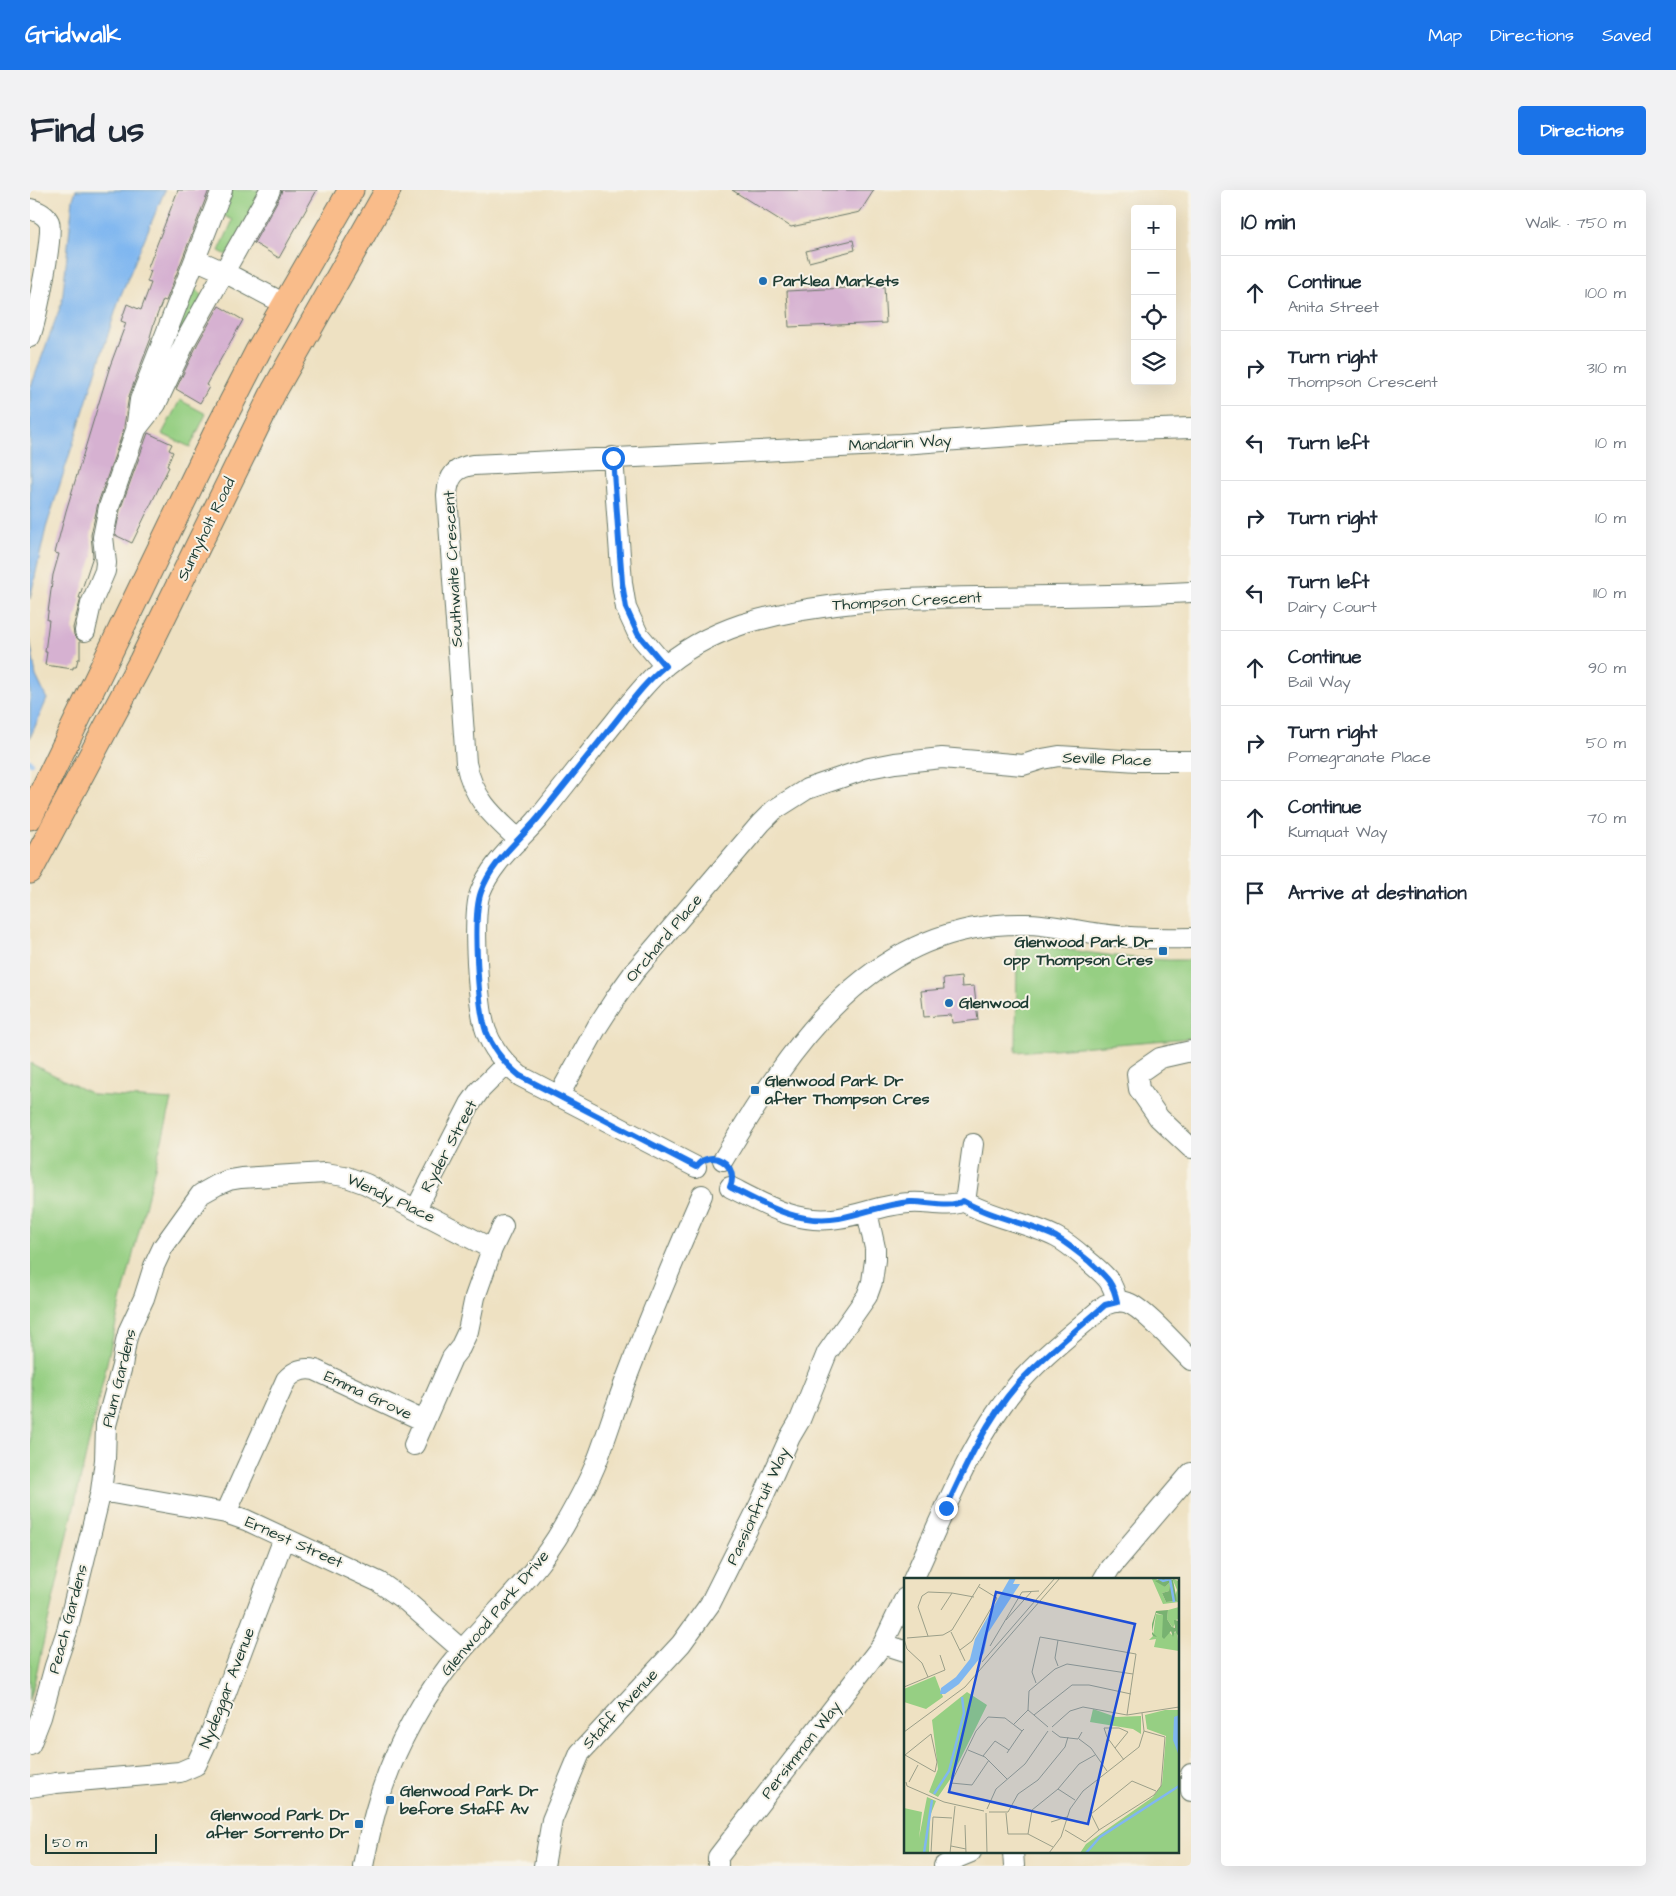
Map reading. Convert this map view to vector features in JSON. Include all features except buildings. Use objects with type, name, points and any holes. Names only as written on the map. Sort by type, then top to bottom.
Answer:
[{"type":"main road","name":"Sunnyholt Road","points":[[30,818],[216,433],[285,304],[351,190]]},
{"type":"main road","name":"Sunnyholt Road","points":[[30,871],[142,660],[274,390],[388,190]]},
{"type":"street","points":[[85,631],[91,604],[105,571],[103,537],[109,507],[136,430],[140,400],[222,190]]},
{"type":"street","points":[[136,430],[156,404],[176,358],[270,190]]},
{"type":"street","points":[[30,209],[44,215],[49,222],[50,235],[38,306],[30,337]]},
{"type":"street","points":[[195,259],[285,304]]},
{"type":"street","name":"Mandarin Way","points":[[733,451],[901,444],[1067,432],[1191,428]]},
{"type":"street","name":"Southwaite Crescent","points":[[519,840],[482,805],[471,782],[466,763],[447,495],[449,481],[454,473],[468,466],[733,451]]},
{"type":"street","points":[[613,458],[624,602],[635,630],[665,666]]},
{"type":"street","name":"Thompson Crescent","points":[[696,1167],[520,1076],[506,1064],[491,1041],[483,1018],[476,914],[480,893],[490,872],[519,840],[639,692],[665,666],[701,642],[729,629],[773,616],[837,604],[926,598],[1191,592]]},
{"type":"street","name":"Seville Place","points":[[1023,765],[1059,756],[1138,761],[1191,760]]},
{"type":"street","name":"Orchard Place","points":[[558,1097],[597,1027],[635,971],[774,810],[812,786],[869,768],[895,763],[942,758],[1023,765]]},
{"type":"street","points":[[723,1160],[772,1082],[838,1001],[866,976],[906,951],[954,933],[1007,924],[1041,925],[1123,936],[1191,938]]},
{"type":"street","points":[[1191,1050],[1160,1058],[1137,1074],[1140,1089],[1159,1118],[1191,1148]]},
{"type":"street","name":"Ryder Street","points":[[416,1209],[470,1104],[480,1090],[506,1064]]},
{"type":"street","points":[[963,1201],[968,1188],[973,1144]]},
{"type":"street","points":[[710,1158],[723,1160],[732,1171],[733,1177],[730,1187],[725,1194],[713,1198],[702,1195],[693,1183],[692,1177],[696,1167],[703,1160],[710,1158]]},
{"type":"street","name":"Wendy Place","points":[[202,1194],[217,1185],[241,1178],[335,1174],[361,1181],[492,1249]]},
{"type":"street","points":[[730,1187],[776,1210],[807,1220],[838,1218],[909,1202],[954,1204],[963,1201],[984,1212],[1056,1238],[1075,1250],[1107,1277],[1115,1290],[1117,1302]]},
{"type":"street","name":"Plum Gardens","points":[[101,1491],[105,1460],[106,1425],[129,1330],[144,1298],[154,1266],[163,1247],[202,1194]]},
{"type":"street","name":"Glenwood Park Drive","points":[[363,1866],[377,1806],[397,1752],[415,1717],[446,1670],[462,1650],[525,1582],[552,1545],[579,1499],[596,1462],[663,1284],[702,1195]]},
{"type":"street","name":"Passionfruit Way","points":[[681,1644],[710,1604],[728,1569],[790,1437],[800,1420],[831,1345],[867,1296],[872,1282],[875,1248],[866,1212]]},
{"type":"street","points":[[424,1421],[452,1358],[468,1331],[475,1297],[492,1249],[503,1226]]},
{"type":"street","points":[[914,1578],[968,1460],[1005,1400],[1031,1370],[1105,1305],[1117,1302],[1128,1303],[1137,1307],[1191,1360]]},
{"type":"street","name":"Emma Grove","points":[[226,1513],[286,1380],[298,1370],[315,1370],[424,1421],[414,1445]]},
{"type":"street","points":[[1104,1578],[1110,1568],[1191,1473]]},
{"type":"street","name":"Ernest Street","points":[[101,1491],[226,1513],[284,1538],[353,1569],[386,1587],[462,1650]]},
{"type":"street","name":"Peach Gardens","points":[[30,1745],[41,1717],[67,1631],[101,1491]]},
{"type":"street","name":"Nydeggar Avenue","points":[[30,1787],[56,1782],[180,1772],[196,1765],[210,1735],[284,1538]]},
{"type":"street","name":"Persimmon Way","points":[[718,1861],[883,1644],[904,1600]]},
{"type":"street","name":"Staff Avenue","points":[[544,1866],[552,1820],[580,1753],[681,1644]]},
{"type":"street","points":[[883,1644],[904,1651]]},
{"type":"street","points":[[944,1866],[966,1854]]},
{"type":"green space","points":[[228,190],[264,190],[227,255],[219,251],[233,220],[218,213]]},
{"type":"green space","points":[[195,288],[203,296],[172,353],[161,358],[189,289]]},
{"type":"green space","points":[[180,400],[206,414],[190,447],[162,434]]},
{"type":"green space","points":[[1017,944],[1126,957],[1191,960],[1191,1038],[1016,1052]]},
{"type":"green space","points":[[30,1063],[94,1095],[172,1100],[119,1310],[30,1701]]},
{"type":"water","points":[[76,190],[165,190],[120,297],[46,528],[30,599],[30,389],[62,302],[73,199]]},
{"type":"water","points":[[30,640],[36,676],[47,699],[30,738]]},
{"type":"place","name":"Parklea Markets","points":[[763,281]]},
{"type":"place","name":"Glenwood Park Dr opp Thompson Cres","points":[[1163,951]]},
{"type":"place","name":"Glenwood","points":[[949,1003]]},
{"type":"place","name":"Glenwood Park Dr after Thompson Cres","points":[[755,1090]]},
{"type":"place","name":"Glenwood Park Dr before Staff Av","points":[[390,1800]]},
{"type":"place","name":"Glenwood Park Dr after Sorrento Dr","points":[[359,1824]]},
{"type":"route","points":[[613,458],[623,597],[632,624],[638,634],[665,666],[639,692],[537,819],[490,872],[480,893],[476,914],[484,1024],[494,1047],[506,1064],[520,1076],[696,1167],[703,1160],[710,1158],[723,1160],[732,1171],[733,1177],[730,1187],[776,1210],[807,1220],[820,1220],[838,1218],[909,1202],[958,1204],[963,1201],[984,1212],[1056,1238],[1075,1250],[1107,1277],[1115,1290],[1117,1302],[1105,1305],[1031,1370],[1016,1386],[1005,1400],[968,1460],[946,1508]]}]
